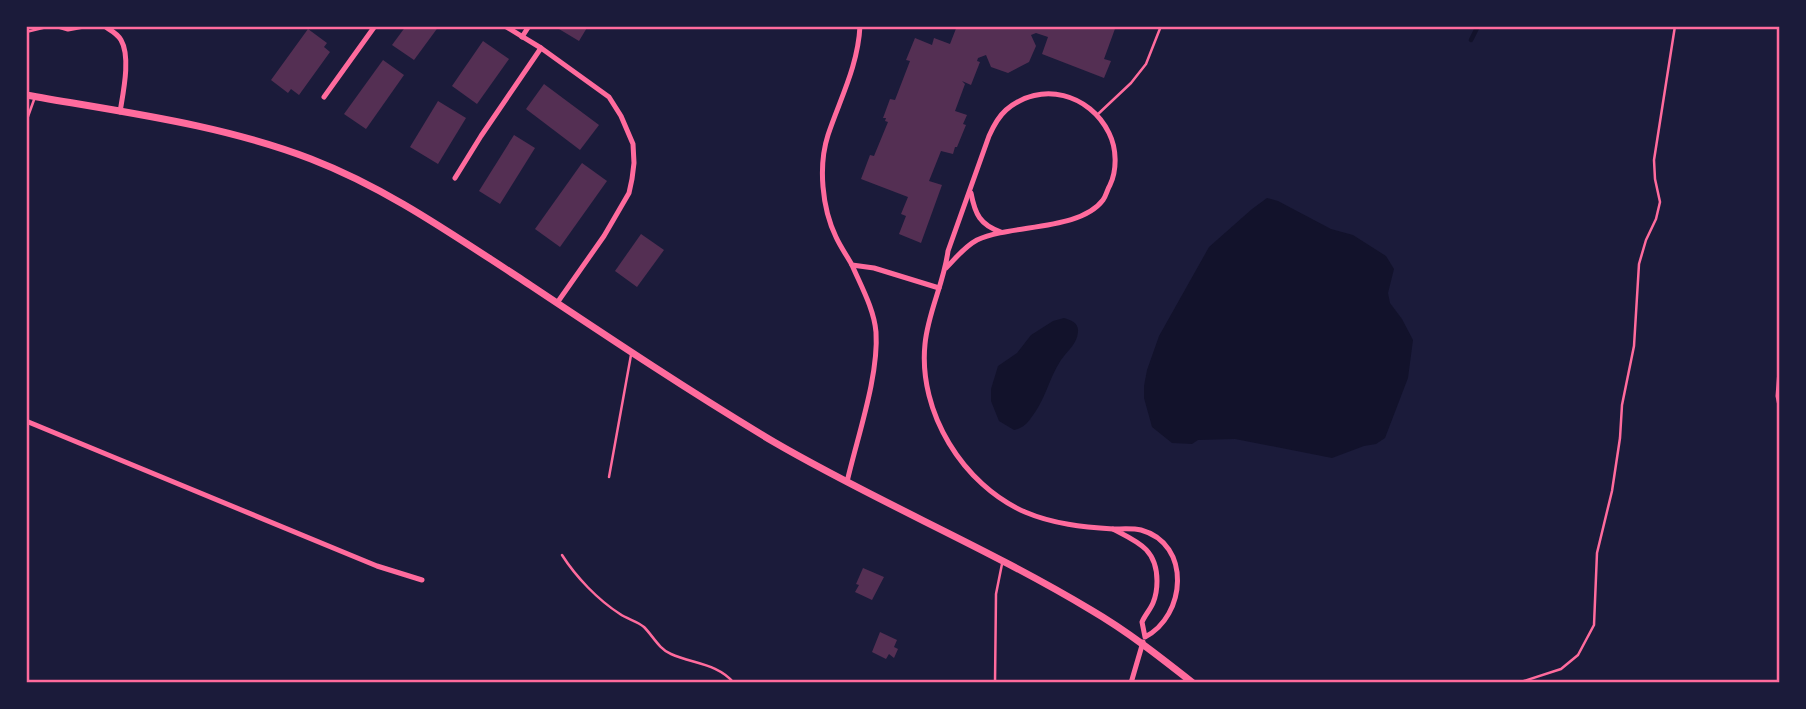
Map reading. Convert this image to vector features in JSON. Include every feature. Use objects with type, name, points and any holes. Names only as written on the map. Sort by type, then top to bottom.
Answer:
[{"type":"street","points":[[58,26],[68,29],[83,26]]},
{"type":"street","points":[[104,26],[121,40],[125,52],[120,112]]},
{"type":"street","points":[[324,97],[375,26]]},
{"type":"street","points":[[505,26],[541,48],[609,97],[633,144],[634,163],[628,193],[604,236],[557,303]]},
{"type":"street","points":[[522,37],[529,26]]},
{"type":"street","points":[[847,482],[875,360],[876,330],[867,299],[835,236],[822,171],[827,137],[856,60],[860,26]]},
{"type":"street","points":[[456,178],[541,48]]},
{"type":"street","points":[[946,268],[960,252],[976,241],[1068,221],[1088,213],[1102,201],[1113,178],[1115,158],[1111,136],[1097,115],[1084,103],[1064,95],[1045,94],[1014,104],[1004,111],[996,122],[948,251],[946,268],[925,344],[925,363],[935,415],[948,443],[981,483],[995,494],[1024,512],[1063,524],[1140,530],[1158,539],[1170,551],[1177,569],[1178,584],[1174,601],[1168,616],[1157,631],[1144,640]]},
{"type":"street","points":[[31,96],[253,140],[310,159],[377,188],[772,440],[847,482],[1002,561],[1144,640],[1193,683]]},
{"type":"street","points":[[971,190],[974,208],[980,220],[990,229],[1003,233]]},
{"type":"street","points":[[852,265],[874,268],[939,288]]},
{"type":"street","points":[[1780,370],[1780,406]]},
{"type":"street","points":[[26,421],[377,566],[422,580]]},
{"type":"street","points":[[1114,529],[1138,542],[1156,565],[1157,590],[1142,622],[1144,640],[1131,683]]},
{"type":"lane","points":[[26,32],[51,26]]},
{"type":"lane","points":[[1097,115],[1131,83],[1146,64],[1161,26]]},
{"type":"lane","points":[[26,122],[31,96]]},
{"type":"lane","points":[[609,477],[632,352]]},
{"type":"lane","points":[[995,683],[996,594],[1002,561]]},
{"type":"path","points":[[1518,683],[1562,669],[1578,654],[1594,625],[1597,553],[1612,491],[1622,405],[1634,346],[1639,264],[1660,202],[1654,160],[1675,26]]},
{"type":"path","points":[[562,555],[572,570],[599,596],[621,615],[641,625],[663,650],[715,667],[728,675],[734,683]]},
{"type":"shaded area","points":[[1267,198],[1331,229],[1353,235],[1386,256],[1394,269],[1388,293],[1390,303],[1413,340],[1408,378],[1385,438],[1376,444],[1332,458],[1235,439],[1198,440],[1192,444],[1172,443],[1152,427],[1144,398],[1144,386],[1159,336],[1209,247]]},
{"type":"shaded area","points":[[1064,318],[1076,324],[1076,340],[1057,367],[1036,411],[1026,424],[1014,430],[999,421],[991,401],[991,389],[998,366],[1017,353],[1031,335],[1053,321]]},
{"type":"building","points":[[406,26],[439,26],[414,60],[392,45]]},
{"type":"building","points":[[554,26],[588,26],[579,41]]},
{"type":"building","points":[[957,26],[1116,26],[1104,59],[1111,61],[1104,78],[1042,54],[1048,37],[1036,33],[1031,35],[1036,46],[1029,62],[1008,73],[991,67],[986,55],[978,58],[977,61],[980,62],[971,85],[962,81],[965,84],[955,111],[967,115],[963,124],[966,125],[953,154],[941,151],[929,181],[942,185],[921,243],[899,234],[906,216],[901,214],[908,197],[861,179],[870,155],[874,156],[888,122],[883,118],[890,99],[895,100],[910,61],[906,60],[915,38],[932,45],[934,38],[950,44]]},
{"type":"building","points":[[308,29],[327,43],[324,47],[330,52],[299,95],[291,89],[288,93],[271,80]]},
{"type":"building","points":[[483,41],[509,59],[477,104],[452,86]]},
{"type":"building","points":[[383,60],[404,75],[366,129],[344,114]]},
{"type":"building","points":[[544,84],[599,125],[580,150],[526,109]]},
{"type":"building","points":[[438,101],[466,118],[438,164],[410,147]]},
{"type":"building","points":[[514,135],[535,148],[500,204],[479,191]]},
{"type":"building","points":[[582,163],[607,181],[560,247],[535,229]]},
{"type":"building","points":[[641,234],[664,250],[637,287],[615,271]]},
{"type":"building","points":[[863,568],[884,577],[872,600],[855,592]]},
{"type":"building","points":[[880,632],[897,640],[894,647],[898,649],[894,658],[889,654],[886,659],[872,652]]},
{"type":"waterway","points":[[1471,40],[1478,26]]}]
